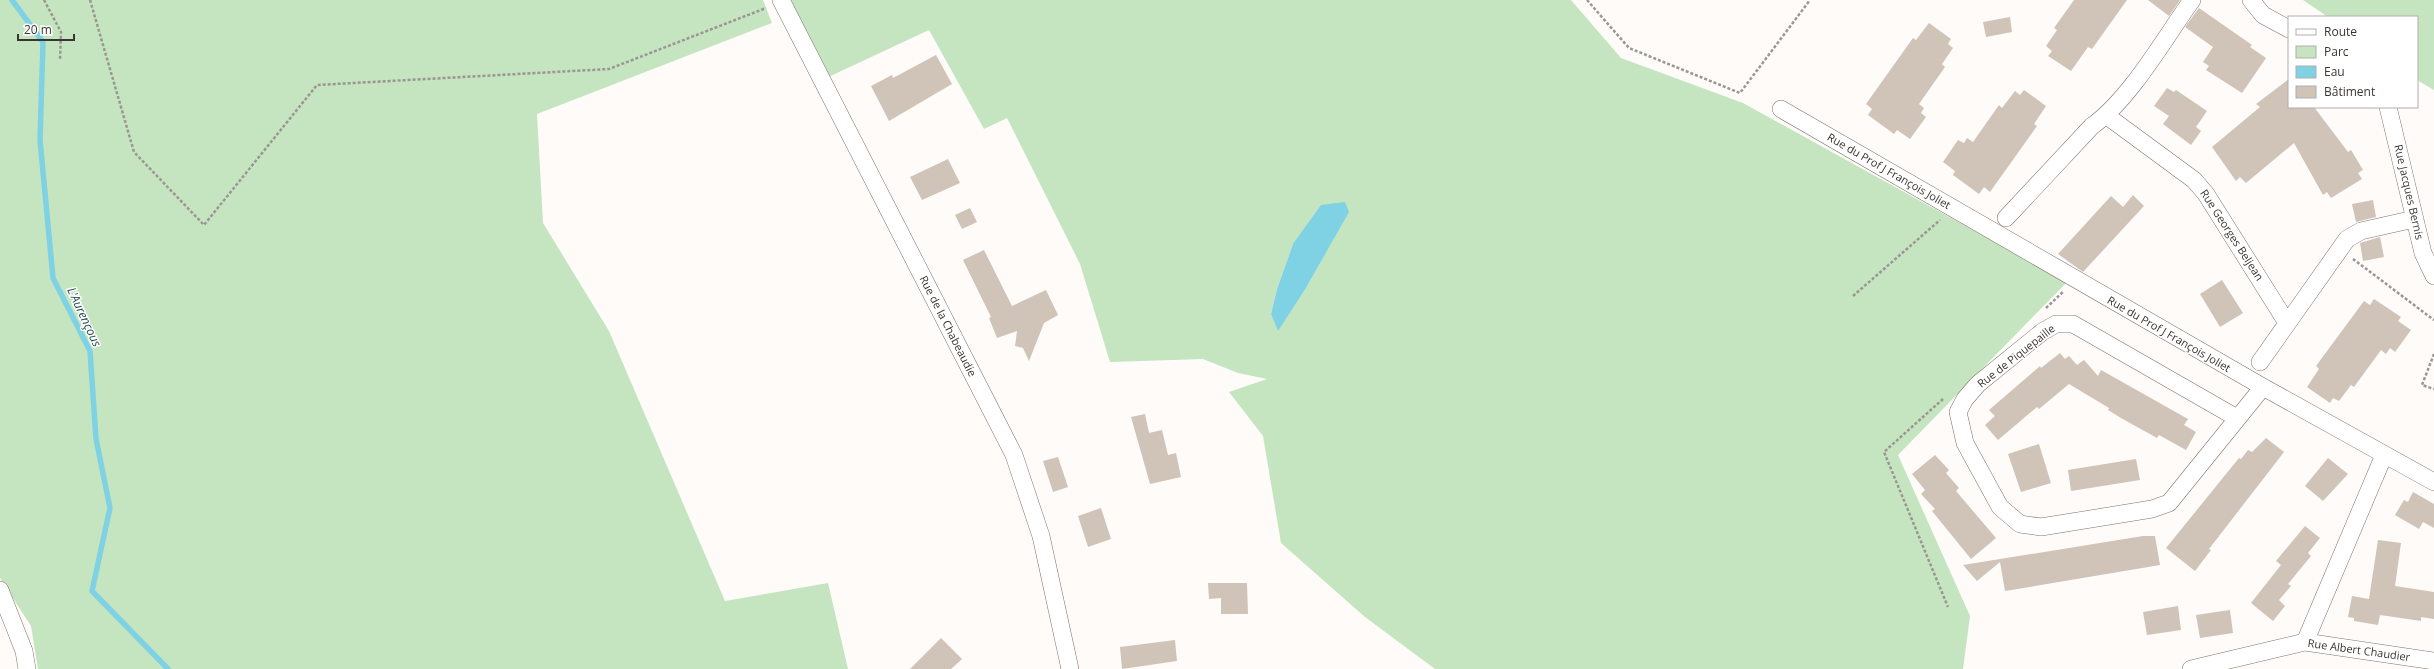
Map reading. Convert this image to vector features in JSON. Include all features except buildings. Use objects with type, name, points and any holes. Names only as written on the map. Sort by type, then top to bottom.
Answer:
[{"type":"street","points":[[2006,218],[2092,126],[2107,116],[2121,100],[2192,0]]},
{"type":"street","points":[[2251,0],[2263,14],[2288,28]]},
{"type":"street","name":"Rue de la Chabeaudie","points":[[781,1],[1014,455],[1041,536],[1070,669]]},
{"type":"street","name":"Rue Jacques Bernis","points":[[2388,108],[2423,253],[2434,276]]},
{"type":"street","name":"Rue du Prof J François Joliet","points":[[1781,109],[2263,387],[2384,456],[2434,482]]},
{"type":"street","name":"Rue Georges Beljean","points":[[2107,116],[2194,180],[2206,194],[2287,322]]},
{"type":"street","points":[[2260,362],[2347,239],[2357,232],[2414,219]]},
{"type":"street","name":"Rue de Piquepaille","points":[[2237,418],[2073,324],[2056,324],[2042,332],[1978,384],[1965,399],[1958,412],[1965,443],[2000,507],[2020,524],[2041,527],[2152,509],[2169,503],[2224,438],[2237,418],[2263,387]]},
{"type":"street","points":[[2305,642],[2384,456]]},
{"type":"street","points":[[0,590],[24,651],[27,669]]},
{"type":"street","name":"Rue Albert Chaudier","points":[[2191,669],[2305,642],[2434,661]]},
{"type":"path","points":[[44,0],[61,32],[60,59]]},
{"type":"path","points":[[90,0],[134,152],[204,225],[317,85],[609,69],[781,1]]},
{"type":"path","points":[[1587,0],[1630,48],[1740,93],[1810,0]]},
{"type":"path","points":[[1853,296],[1955,208]]},
{"type":"path","points":[[2340,250],[2434,320]]},
{"type":"path","points":[[2434,354],[2422,385],[2434,389]]},
{"type":"green space","points":[[0,0],[763,0],[772,23],[537,114],[543,223],[609,331],[725,601],[828,583],[848,669],[38,669],[31,626],[0,578]]},
{"type":"green space","points":[[781,0],[1571,0],[1621,58],[1743,103],[2067,282],[1898,455],[1970,616],[1963,669],[1435,669],[1365,617],[1281,543],[1263,436],[1229,392],[1267,379],[1238,373],[1203,359],[1110,362],[1080,264],[1007,118],[984,129],[929,30],[822,80]],"holes":[[[1348,213],[1306,288],[1278,330],[1271,314],[1277,289],[1293,244]]]},
{"type":"green space","points":[[2303,0],[2434,0],[2434,90],[2418,81],[2418,16],[2327,16]]},
{"type":"water","points":[[1345,202],[1349,212],[1306,288],[1278,331],[1271,314],[1277,289],[1293,244],[1321,205]]},
{"type":"waterway","name":"L'Aurençous","points":[[12,0],[43,42],[40,140],[53,278],[90,351],[96,439],[110,508],[92,591],[168,669]]}]
